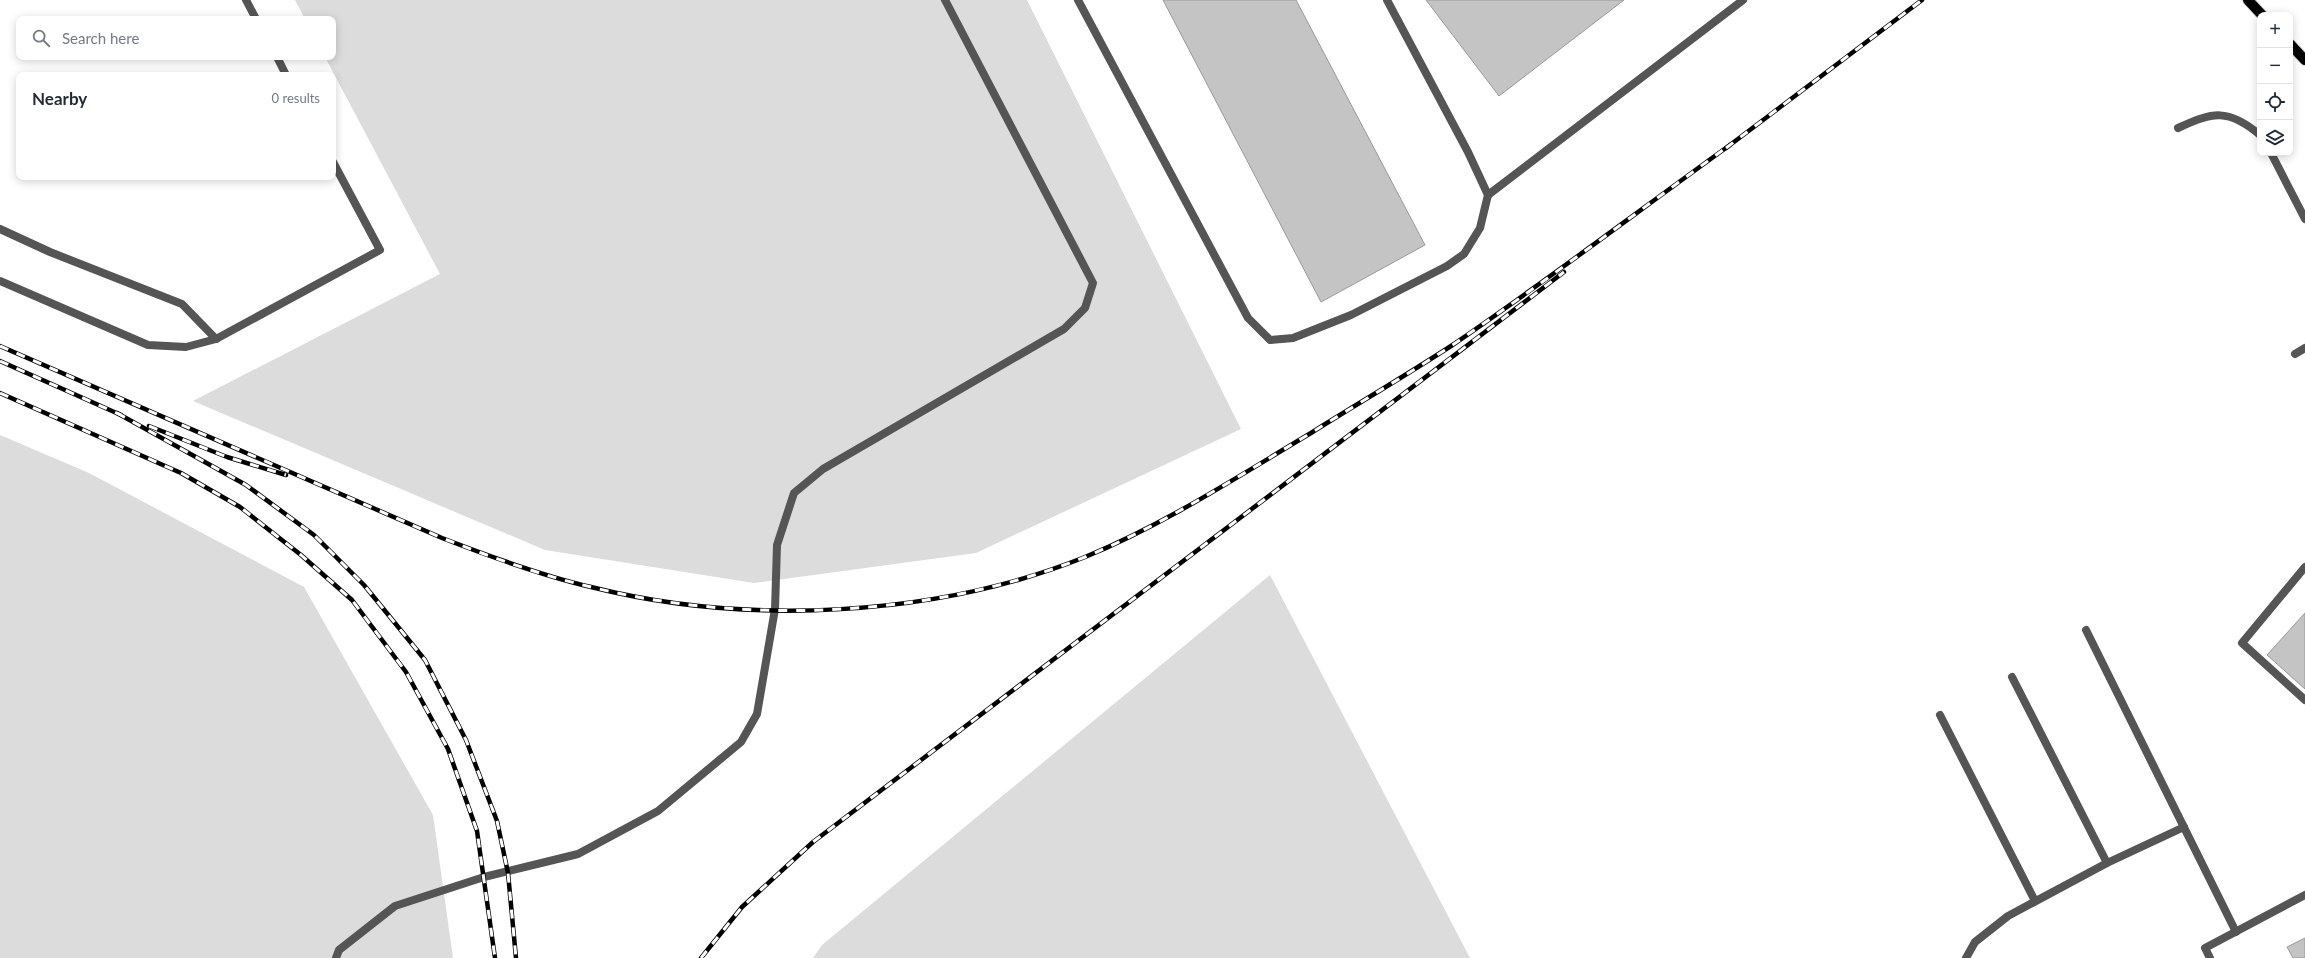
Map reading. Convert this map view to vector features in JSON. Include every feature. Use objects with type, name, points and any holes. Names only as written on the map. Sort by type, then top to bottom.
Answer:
[{"type":"main road","points":[[2248,0],[2259,12]]},
{"type":"main road","points":[[2293,47],[2305,60]]},
{"type":"lane","points":[[246,0],[254,16]]},
{"type":"lane","points":[[336,958],[339,950],[396,906],[484,877],[578,854],[658,810],[741,742],[757,714],[775,609],[777,545],[794,493],[823,468],[1064,329],[1085,308],[1093,284],[946,0]]},
{"type":"lane","points":[[1078,0],[1248,318],[1270,340],[1293,338],[1351,315],[1446,266],[1464,254],[1480,228],[1488,195],[1468,152],[1387,0]]},
{"type":"lane","points":[[1488,195],[1743,0]]},
{"type":"lane","points":[[278,60],[284,72]]},
{"type":"lane","points":[[2178,128],[2205,116],[2218,114],[2248,125],[2257,132]]},
{"type":"lane","points":[[2273,156],[2305,219]]},
{"type":"lane","points":[[0,281],[148,344],[186,347],[216,339],[380,250],[336,168]]},
{"type":"lane","points":[[0,229],[50,252],[182,304],[216,339]]},
{"type":"lane","points":[[2295,354],[2305,348]]},
{"type":"lane","points":[[2305,567],[2242,643],[2305,700]]},
{"type":"lane","points":[[2086,630],[2236,932]]},
{"type":"lane","points":[[2012,677],[2107,863]]},
{"type":"lane","points":[[1940,715],[2035,901]]},
{"type":"lane","points":[[1966,958],[1975,942],[2008,916],[2107,863],[2184,827]]},
{"type":"lane","points":[[2210,958],[2205,948],[2305,895]]},
{"type":"shaded area","points":[[295,0],[1027,0],[1241,429],[976,553],[754,583],[545,550],[193,401],[440,274],[336,78],[336,72],[333,72],[327,60],[336,60],[336,16],[303,16]]},
{"type":"shaded area","points":[[0,435],[89,473],[304,587],[433,815],[453,958],[0,958]]},
{"type":"shaded area","points":[[1270,575],[1470,958],[813,958],[822,945]]},
{"type":"building","points":[[1163,0],[1296,0],[1425,245],[1321,302]]},
{"type":"building","points":[[1426,0],[1624,0],[1499,96]]},
{"type":"building","points":[[2305,613],[2305,689],[2267,655]]},
{"type":"building","points":[[2305,938],[2305,958],[2293,958],[2287,947]]},
{"type":"railway","points":[[1726,148],[1922,0]]},
{"type":"railway","points":[[0,346],[442,538],[497,559],[553,577],[591,587],[651,599],[713,607],[777,610],[841,609],[904,603],[967,592],[1027,577],[1085,557],[1115,544],[1172,515],[1311,433],[1451,346],[1556,272],[1730,145]]},
{"type":"railway","points":[[701,958],[742,907],[813,842],[1564,272]]},
{"type":"railway","points":[[0,361],[121,415]]},
{"type":"railway","points":[[0,393],[181,473],[240,507],[301,555],[352,600],[406,672],[448,749],[477,831],[495,958]]},
{"type":"railway","points":[[117,413],[246,485],[314,535],[364,585],[425,660],[466,740],[497,821],[508,873],[516,958]]},
{"type":"railway","points":[[149,426],[227,457],[286,475]]}]
